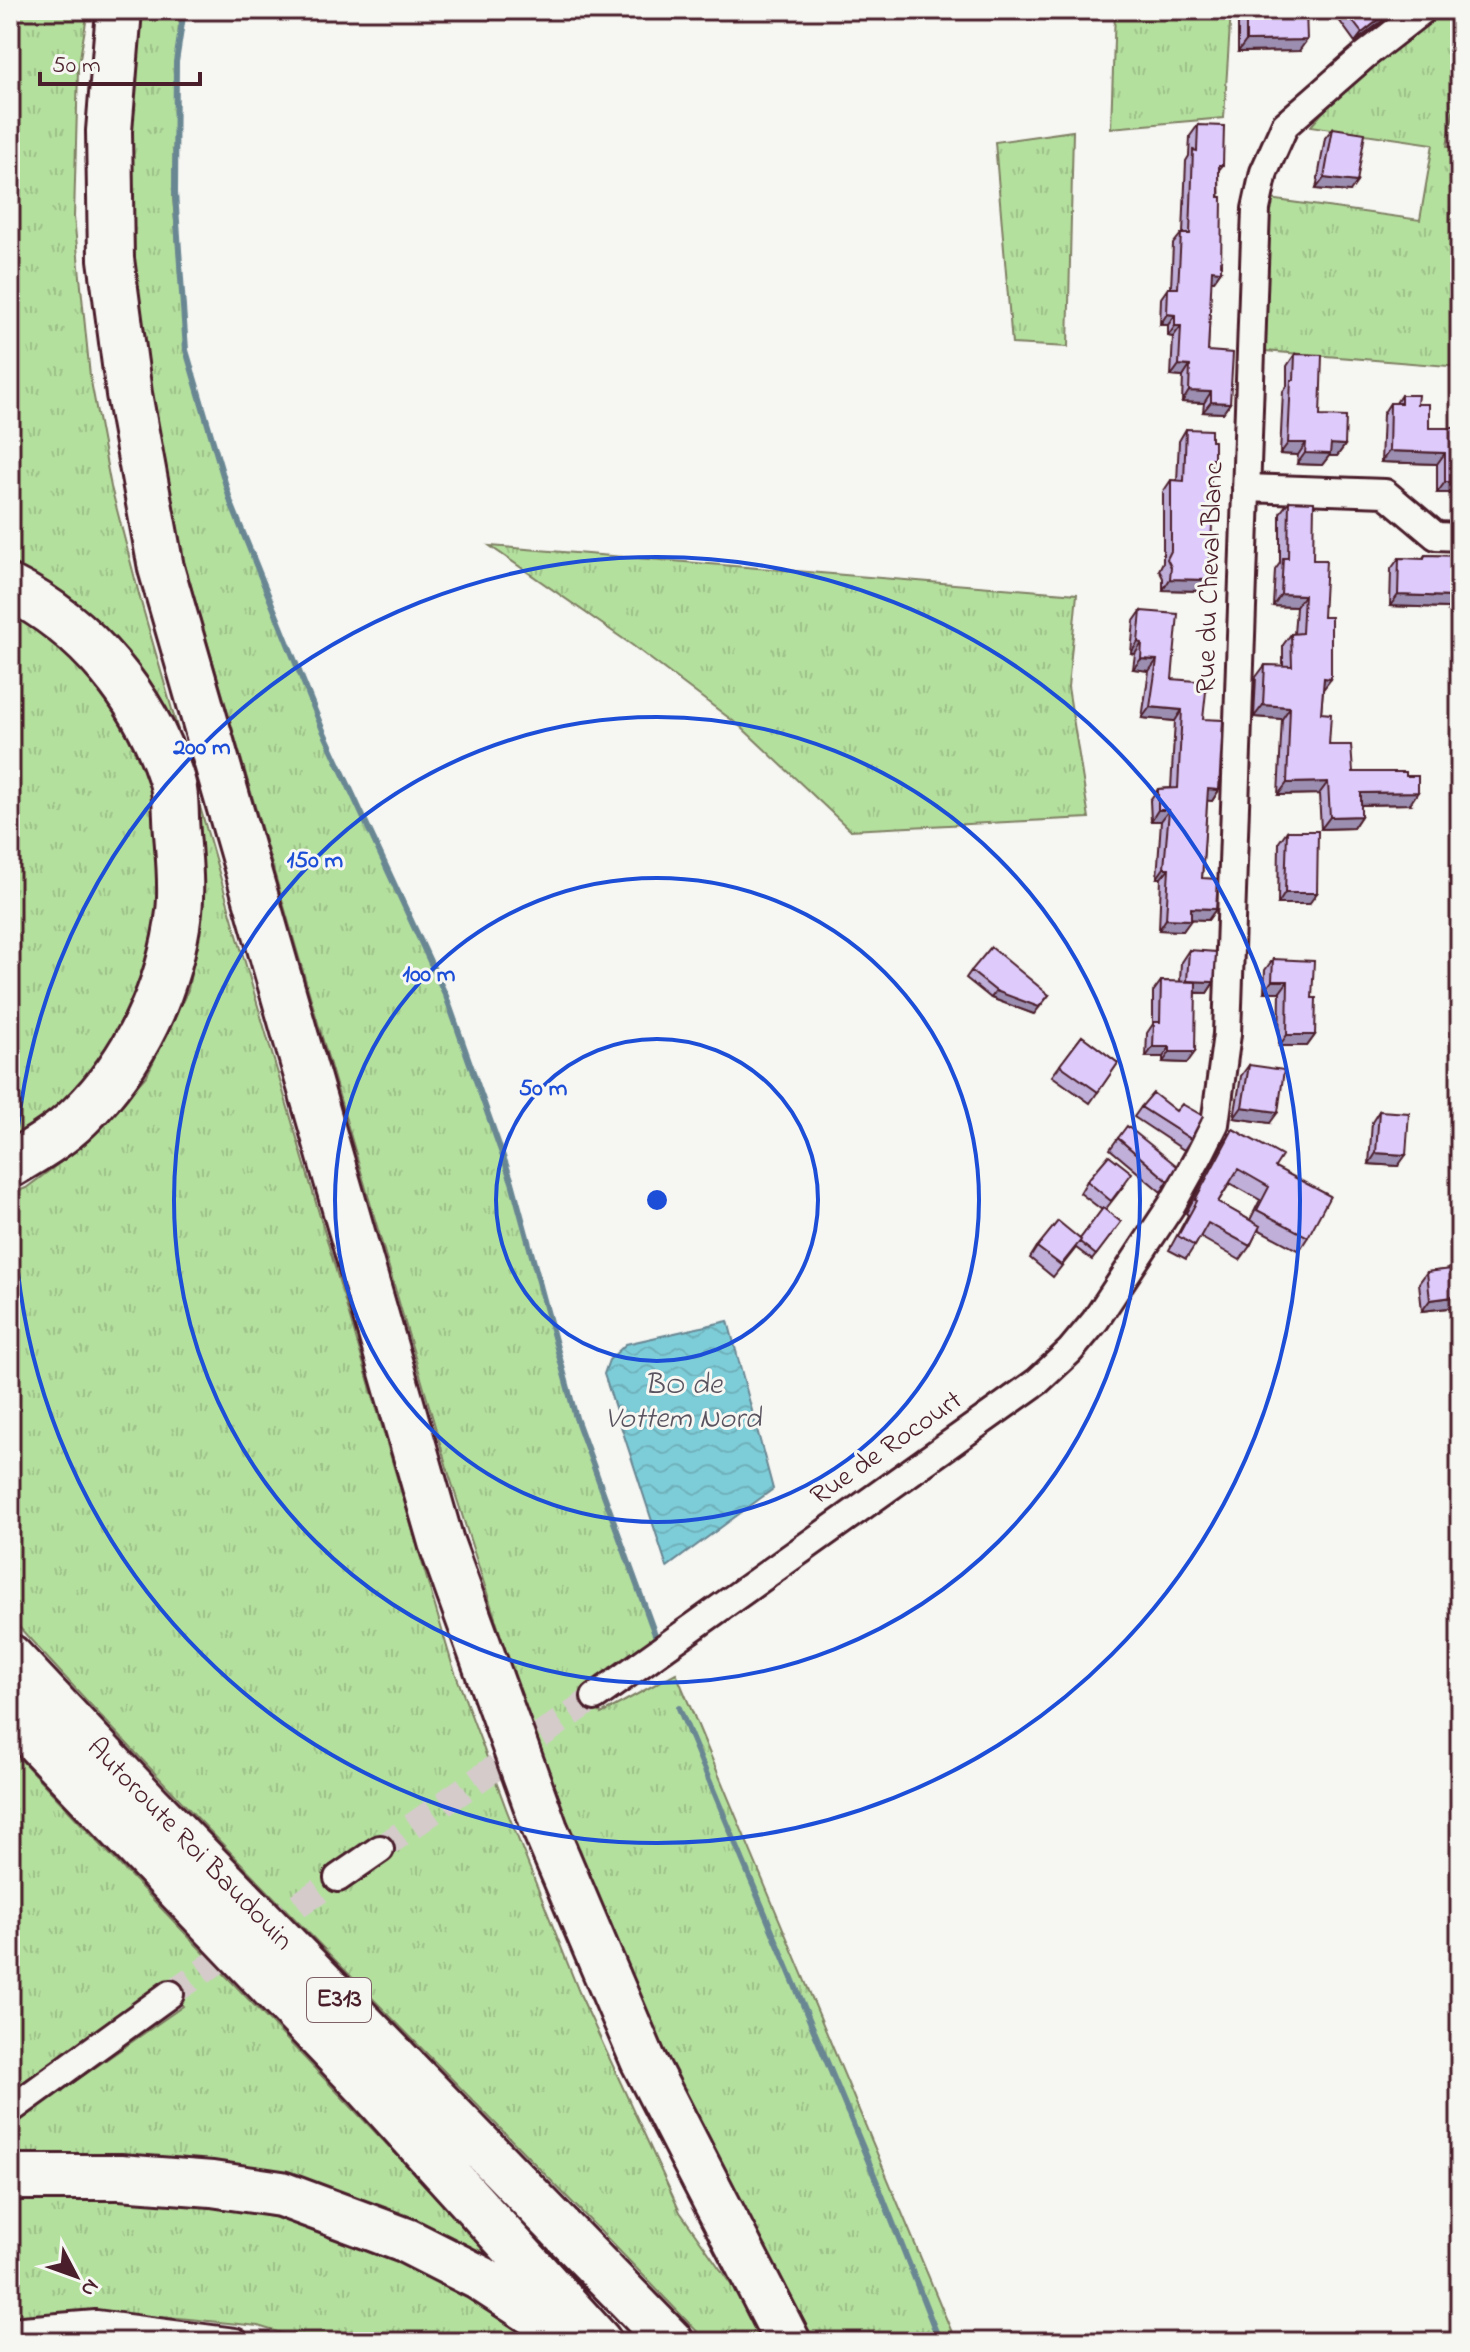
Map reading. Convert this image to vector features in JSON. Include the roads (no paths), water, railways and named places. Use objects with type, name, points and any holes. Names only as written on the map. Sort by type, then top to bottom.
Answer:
[{"type":"highway","points":[[119,10],[109,131],[111,259],[129,394],[165,583],[441,1542],[545,1829],[643,2060],[788,2342]]},
{"type":"highway","points":[[10,588],[38,602],[103,657],[141,711],[172,780],[180,910],[168,965],[149,1021],[116,1073],[79,1117],[35,1151],[10,1165]]},
{"type":"highway","name":"Autoroute Roi Baudouin","points":[[10,1657],[147,1803],[671,2342]]},
{"type":"highway","name":"E313","points":[[10,1713],[366,2085],[599,2342]]},
{"type":"highway","points":[[10,2177],[120,2177],[212,2184],[281,2194],[407,2241],[480,2278],[578,2342]]},
{"type":"street","name":"Rue du Cheval Blanc","points":[[1171,1206],[1215,1124],[1227,1034],[1256,209],[1264,172],[1285,125],[1364,56],[1423,10]]},
{"type":"street","points":[[1246,488],[1385,493],[1436,536],[1460,537]]},
{"type":"street","name":"Rue de Rocourt","points":[[595,1697],[1038,1381],[1070,1351],[1095,1321],[1171,1206]]},
{"type":"street","points":[[338,1878],[380,1849]]},
{"type":"street","points":[[10,2110],[170,1994]]},
{"type":"street","points":[[10,2331],[96,2324],[235,2342]]},
{"type":"water","name":"BO de Vottem Nord","points":[[728,1321],[773,1489],[667,1567],[604,1374],[609,1360],[626,1344]]},
{"type":"waterway","points":[[184,10],[176,62],[175,193],[186,350],[231,503],[322,728],[446,996],[512,1182],[576,1418],[657,1640]]},
{"type":"waterway","points":[[679,1708],[868,2160],[940,2342]]},
{"type":"tunnel","points":[[380,1849],[595,1697]]},
{"type":"tunnel","points":[[170,1994],[338,1878]]}]
